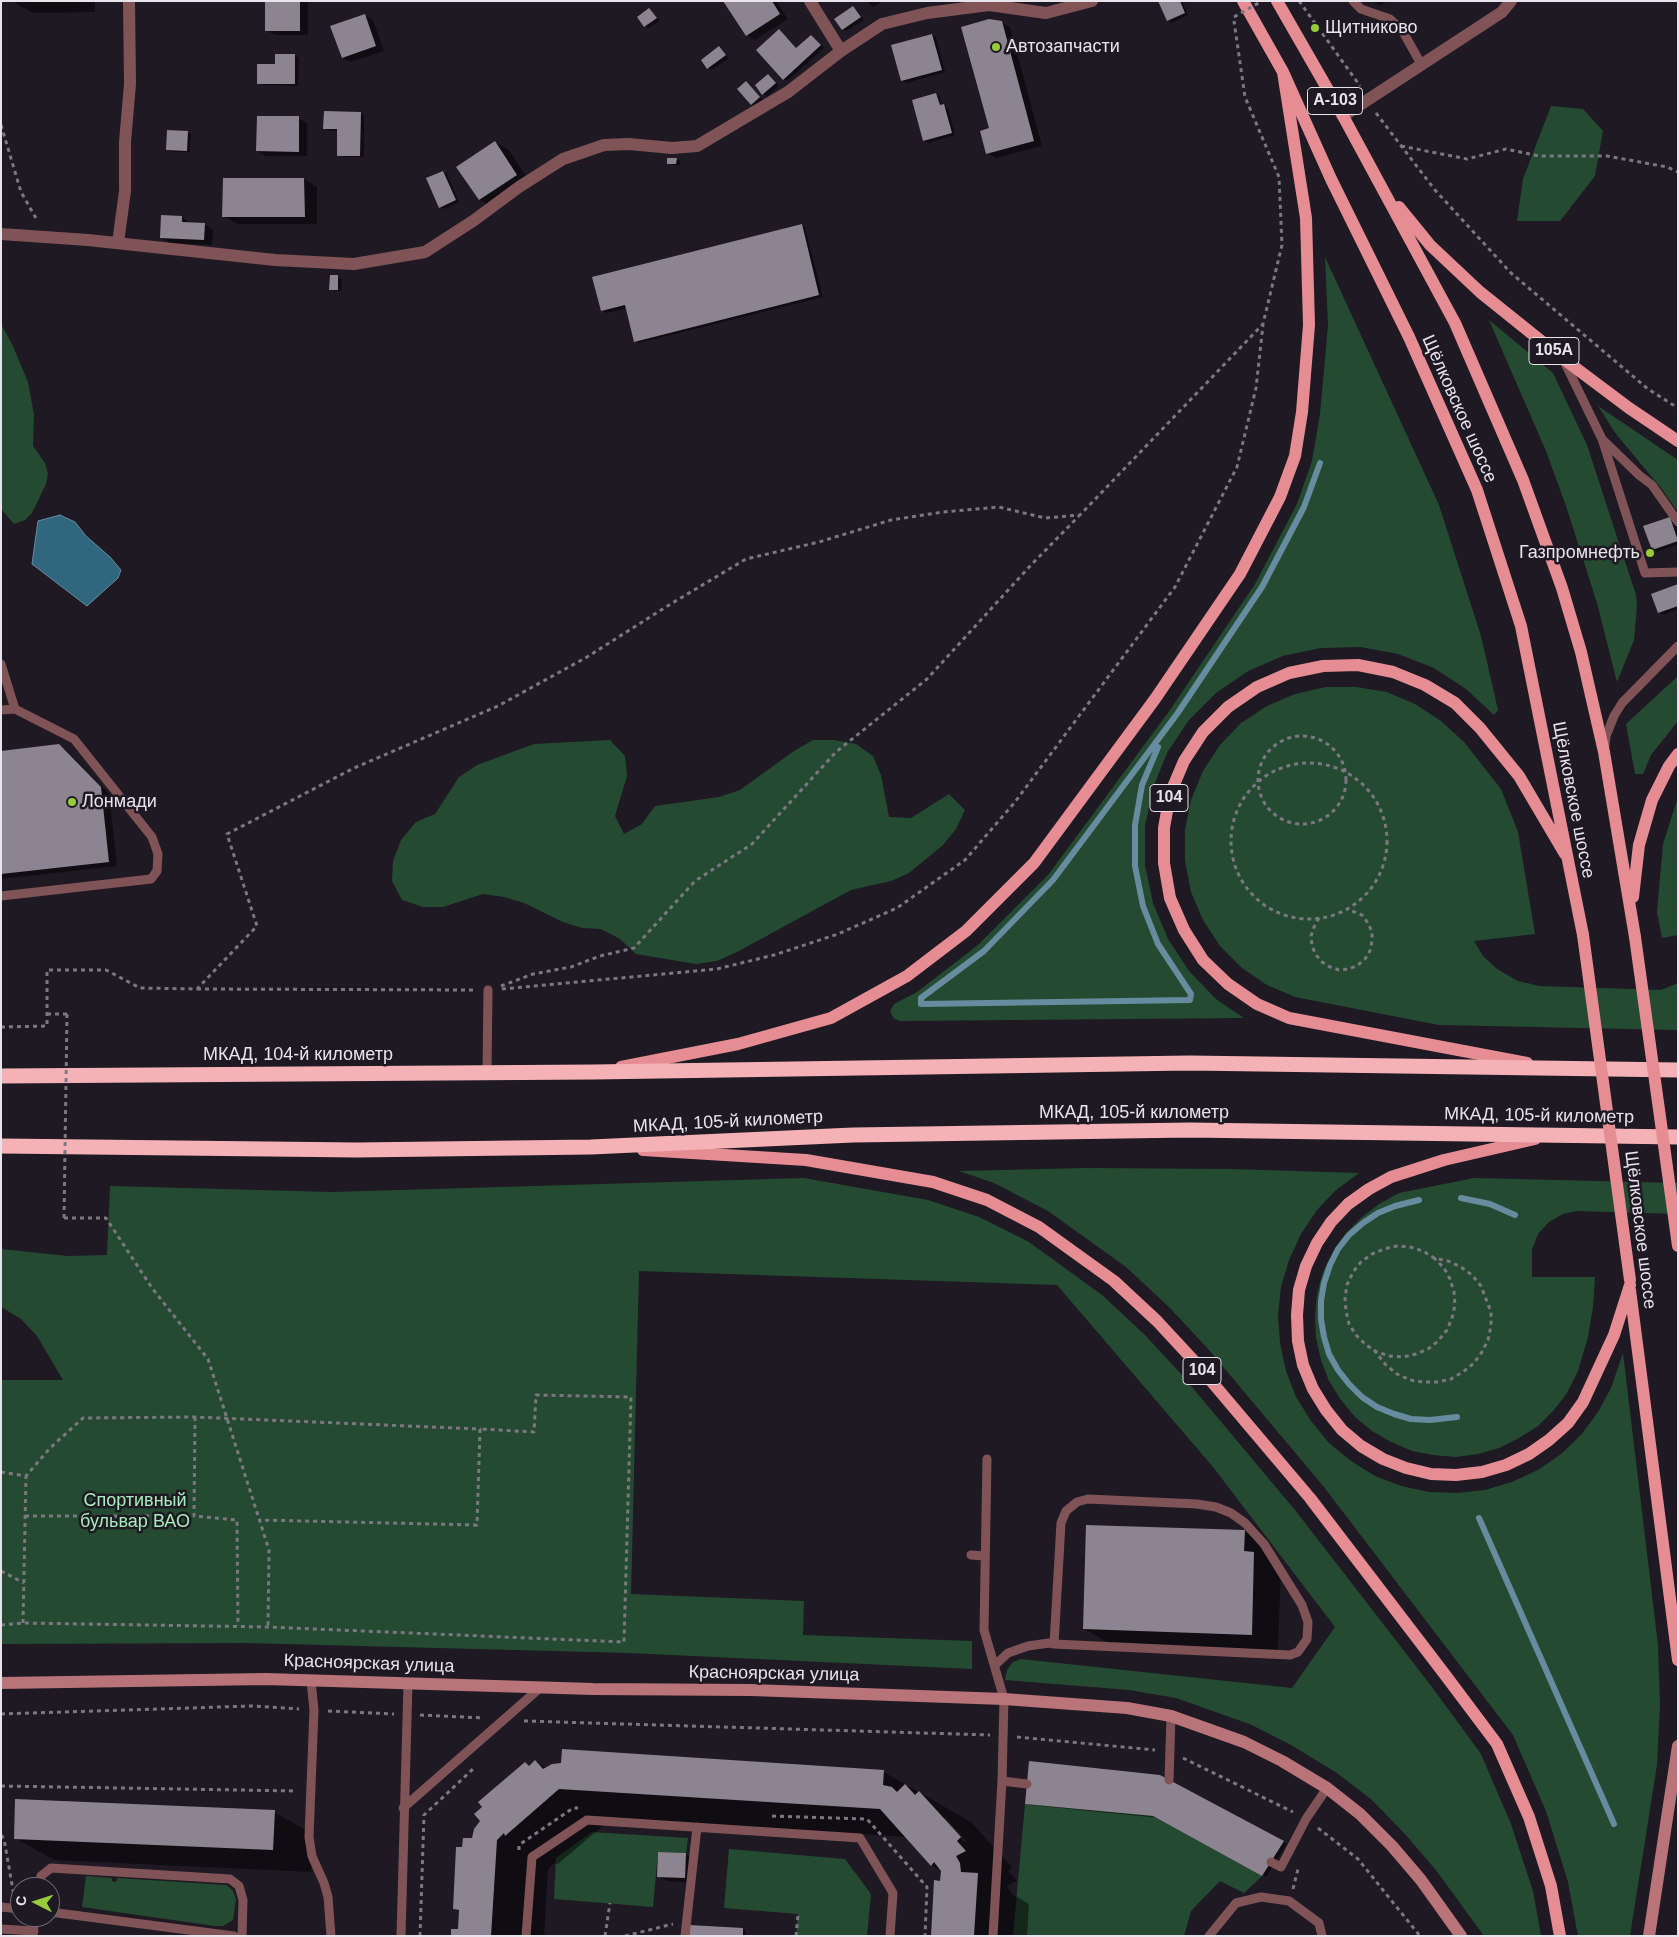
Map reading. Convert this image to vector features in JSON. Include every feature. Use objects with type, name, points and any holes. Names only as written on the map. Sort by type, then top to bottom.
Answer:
[{"type":"highway","points":[[594,1072],[1190,1063],[1678,1070]]},
{"type":"highway","name":"МКАД, 104-й километр","points":[[1,1076],[594,1072]]},
{"type":"highway","name":"МКАД, 105-й километр","points":[[591,1147],[853,1136],[1161,1131],[1678,1137]]},
{"type":"highway","points":[[1,1146],[357,1150],[591,1147]]},
{"type":"main road","name":"Щёлковское шоссе","points":[[1243,1],[1283,72],[1331,179],[1408,338],[1477,490],[1521,626],[1582,935],[1630,1282],[1678,1660]]},
{"type":"main road","name":"Щёлковское шоссе","points":[[1277,1],[1344,116],[1455,323],[1522,480],[1562,588],[1581,652],[1604,752],[1635,938],[1678,1246]]},
{"type":"main road","points":[[594,1072],[738,1044],[831,1018],[907,976],[966,931],[1034,863],[1155,699],[1240,574],[1280,497],[1294,456],[1302,412],[1309,324],[1306,218],[1283,72]]},
{"type":"main road","name":"105A","points":[[1382,186],[1430,245],[1480,292],[1561,357],[1629,408],[1678,441]]},
{"type":"main road","name":"104","points":[[1551,1068],[1289,1018],[1257,1004],[1228,984],[1203,960],[1184,930],[1170,898],[1164,863],[1164,828],[1170,794],[1184,761],[1203,732],[1228,707],[1257,687],[1289,673],[1323,666],[1358,666],[1393,672],[1425,685],[1455,703],[1480,728],[1519,776],[1565,854]]},
{"type":"main road","points":[[1631,912],[1639,845],[1652,800],[1668,766],[1678,754]]},
{"type":"main road","points":[[1550,1135],[1444,1160],[1391,1177],[1355,1199],[1331,1222],[1317,1243],[1306,1266],[1299,1290],[1297,1315],[1298,1341],[1303,1365],[1313,1389],[1326,1410],[1342,1430],[1362,1446],[1383,1459],[1406,1468],[1431,1474],[1456,1475],[1482,1472],[1506,1465],[1529,1454],[1549,1440],[1568,1423],[1583,1402],[1614,1335],[1630,1282]]},
{"type":"main road","name":"104","points":[[591,1147],[806,1160],[933,1182],[987,1200],[1039,1227],[1114,1281],[1157,1321],[1195,1362],[1310,1498],[1497,1744],[1529,1817],[1551,1886],[1560,1936]]},
{"type":"street","points":[[118,243],[125,191],[125,142],[130,84],[129,1]]},
{"type":"street","points":[[810,1],[841,51]]},
{"type":"street","points":[[1,234],[118,243],[275,260],[354,264],[424,252],[563,159],[604,145],[629,144],[672,148],[697,146],[788,92],[841,51],[882,24],[928,13],[989,5],[1046,13],[1092,1]]},
{"type":"street","points":[[1344,116],[1502,12],[1511,1]]},
{"type":"street","name":"Красноярская улица","points":[[1,1683],[246,1678],[593,1689],[751,1690],[1004,1699],[1127,1708],[1171,1716],[1244,1742],[1282,1761],[1327,1788],[1360,1814],[1392,1846],[1420,1880],[1461,1936]]},
{"type":"street","points":[[1649,1936],[1678,1746]]},
{"type":"lane","points":[[1353,1],[1361,9],[1390,19],[1402,30],[1421,64]]},
{"type":"lane","points":[[1561,357],[1602,439],[1645,573],[1678,572]]},
{"type":"lane","points":[[1602,439],[1638,475],[1652,486],[1678,522]]},
{"type":"lane","points":[[1604,752],[1606,736],[1614,716],[1622,703],[1678,646]]},
{"type":"lane","points":[[1,664],[15,709]]},
{"type":"lane","points":[[1,710],[15,709],[74,738],[152,837],[158,854],[157,870],[151,879],[1,896]]},
{"type":"lane","points":[[487,1073],[488,990]]},
{"type":"lane","points":[[987,1459],[984,1630],[1004,1699],[1002,1781],[993,1936]]},
{"type":"lane","points":[[995,1664],[1008,1653],[1028,1646],[1054,1644],[1290,1654],[1298,1652],[1307,1640],[1308,1622],[1302,1605],[1264,1544],[1245,1523],[1232,1513],[1216,1507],[1197,1504],[1088,1500],[1077,1502],[1066,1511],[1061,1523],[1054,1644]]},
{"type":"lane","points":[[971,1555],[984,1556]]},
{"type":"lane","points":[[311,1681],[314,1710],[309,1837],[312,1856],[324,1883],[328,1898],[331,1936]]},
{"type":"lane","points":[[401,1936],[403,1808],[408,1683]]},
{"type":"lane","points":[[403,1808],[541,1687]]},
{"type":"lane","points":[[1169,1780],[1171,1716]]},
{"type":"lane","points":[[1002,1781],[1027,1784]]},
{"type":"lane","points":[[1271,1862],[1281,1867],[1306,1819],[1327,1788]]},
{"type":"lane","points":[[526,1936],[532,1857],[587,1820],[860,1838],[892,1893],[890,1936]]},
{"type":"lane","points":[[685,1936],[697,1827]]},
{"type":"lane","points":[[41,1877],[51,1868],[230,1879],[239,1886],[243,1900],[242,1936]]},
{"type":"lane","points":[[1209,1936],[1236,1903],[1261,1897],[1290,1901],[1319,1922],[1322,1936]]},
{"type":"lane","points":[[60,1913],[234,1936]]},
{"type":"lane","points":[[1,1929],[33,1933]]},
{"type":"path","points":[[1,1027],[47,1026],[47,970],[106,970],[140,988],[488,990],[717,969],[774,955],[838,934],[897,908],[965,860],[1015,802],[1175,587],[1237,467],[1256,388],[1263,324],[1282,245],[1279,177],[1244,98],[1234,17],[1262,1]]},
{"type":"path","points":[[1300,1],[1352,72],[1378,116],[1435,190],[1511,274],[1648,389],[1678,408]]},
{"type":"path","points":[[1,125],[21,192],[47,237]]},
{"type":"path","points":[[1401,145],[1466,159],[1506,149],[1539,156],[1607,156],[1667,167],[1678,172]]},
{"type":"path","points":[[488,990],[533,974],[571,967],[600,956],[634,948],[695,881],[752,844],[836,752],[927,679],[1031,565],[1263,324]]},
{"type":"path","points":[[197,989],[256,926],[227,834],[354,768],[498,706],[587,657],[746,559],[819,542],[891,520],[943,512],[999,507],[1045,518],[1080,515]]},
{"type":"path","points":[[1306,736],[1327,744],[1336,752],[1345,772],[1346,784],[1338,805],[1330,814],[1320,820],[1298,824],[1287,821],[1277,816],[1268,808],[1262,798],[1259,781],[1261,765],[1266,755],[1274,746],[1284,740],[1306,736]]},
{"type":"path","points":[[1311,763],[1326,764],[1345,772],[1366,787],[1382,813],[1387,843],[1385,858],[1372,886],[1347,909],[1337,914],[1320,918],[1292,917],[1264,905],[1252,894],[1236,869],[1232,854],[1231,838],[1237,809],[1245,796],[1259,781],[1281,768],[1311,763]]},
{"type":"path","points":[[1320,918],[1311,936],[1312,946],[1316,954],[1322,962],[1330,967],[1339,970],[1349,969],[1365,959],[1370,951],[1372,932],[1362,916],[1347,909]]},
{"type":"path","points":[[47,1014],[67,1014],[64,1218],[106,1218],[152,1288],[208,1359],[269,1550],[268,1627]]},
{"type":"path","points":[[1410,1247],[1423,1251],[1434,1258],[1444,1268],[1454,1292],[1455,1305],[1447,1330],[1428,1349],[1403,1357],[1389,1356],[1366,1345],[1349,1324],[1346,1311],[1347,1285],[1353,1272],[1361,1262],[1384,1248],[1410,1247]]},
{"type":"path","points":[[1374,1350],[1386,1365],[1397,1374],[1410,1380],[1423,1382],[1438,1382],[1451,1379],[1469,1368],[1482,1352],[1488,1340],[1491,1312],[1481,1286],[1461,1267],[1448,1261],[1434,1258]]},
{"type":"path","points":[[1,1625],[23,1623],[238,1626],[624,1642],[631,1398],[536,1395],[534,1432],[195,1417],[82,1418],[50,1448],[26,1476],[23,1623]]},
{"type":"path","points":[[194,1516],[195,1417]]},
{"type":"path","points":[[259,1520],[477,1525],[480,1429]]},
{"type":"path","points":[[1,1472],[26,1476]]},
{"type":"path","points":[[25,1516],[194,1516],[237,1520],[238,1626]]},
{"type":"path","points":[[1,1571],[24,1583]]},
{"type":"path","points":[[1,1714],[252,1706],[524,1720],[1004,1736],[1170,1751],[1306,1819],[1358,1859],[1420,1936]]},
{"type":"path","points":[[517,1727],[524,1720]]},
{"type":"path","points":[[420,1936],[424,1815],[474,1768]]},
{"type":"path","points":[[1,1786],[310,1792]]},
{"type":"path","points":[[1,1835],[4,1839],[12,1877]]},
{"type":"path","points":[[1290,1901],[1298,1869]]},
{"type":"path","points":[[925,1936],[927,1887]]},
{"type":"path","points":[[605,1936],[610,1903]]},
{"type":"path","points":[[796,1936],[798,1914]]},
{"type":"path","points":[[624,1936],[686,1921]]},
{"type":"green space","points":[[1551,106],[1583,109],[1603,131],[1595,176],[1560,221],[1517,221],[1523,179]]},
{"type":"green space","points":[[1325,257],[1439,505],[1481,636],[1498,710],[1494,715],[1466,689],[1434,668],[1398,654],[1360,647],[1321,648],[1283,656],[1248,671],[1216,693],[1189,720],[1167,753],[1153,788],[1145,826],[1145,865],[1153,903],[1168,939],[1189,971],[1216,999],[1244,1018],[901,1021],[894,1019],[890,1011],[894,1004],[917,992],[978,945],[1048,875],[1170,710],[1255,584],[1297,504],[1312,461],[1320,414],[1328,325]]},
{"type":"green space","points":[[1489,320],[1553,373],[1587,445],[1636,595],[1634,640],[1617,682],[1597,603],[1566,506],[1546,451]]},
{"type":"green space","points":[[1,324],[12,344],[28,382],[34,415],[33,446],[45,463],[48,474],[46,484],[32,513],[25,520],[14,524],[1,509]]},
{"type":"green space","points":[[1598,406],[1678,460],[1678,512],[1661,488],[1616,434]]},
{"type":"green space","points":[[1678,676],[1678,721],[1651,755],[1643,774],[1635,774],[1626,724]]},
{"type":"green space","points":[[1326,687],[1356,687],[1387,692],[1415,704],[1441,721],[1464,742],[1501,789],[1518,832],[1535,934],[1474,941],[1483,956],[1497,969],[1518,981],[1540,986],[1661,990],[1678,983],[1678,1030],[1439,1025],[1295,997],[1267,985],[1242,968],[1220,946],[1203,920],[1191,892],[1185,861],[1185,830],[1191,800],[1203,771],[1220,745],[1241,723],[1267,706],[1295,694]]},
{"type":"green space","points":[[610,740],[625,756],[627,776],[615,816],[624,834],[642,824],[655,806],[719,797],[740,790],[794,751],[813,740],[834,740],[856,744],[873,756],[881,775],[889,817],[911,818],[949,794],[965,810],[956,829],[943,845],[909,873],[891,881],[851,890],[717,961],[696,964],[636,954],[620,939],[601,929],[582,928],[563,922],[524,903],[504,897],[483,894],[443,907],[423,907],[402,900],[392,881],[393,861],[401,840],[416,822],[435,814],[459,777],[477,765],[534,744]]},
{"type":"green space","points":[[1678,797],[1678,935],[1662,938],[1657,912],[1663,844]]},
{"type":"green space","points":[[1087,1168],[1229,1169],[1359,1173],[1336,1190],[1317,1210],[1301,1234],[1289,1260],[1281,1287],[1278,1315],[1280,1343],[1286,1371],[1296,1397],[1311,1421],[1329,1443],[1351,1461],[1375,1476],[1401,1486],[1429,1492],[1457,1493],[1485,1490],[1512,1482],[1538,1470],[1561,1454],[1581,1435],[1598,1412],[1611,1388],[1623,1353],[1658,1645],[1660,1703],[1657,1765],[1630,1936],[1578,1936],[1568,1882],[1546,1811],[1513,1735],[1324,1487],[1209,1350],[1170,1308],[1126,1267],[1048,1211],[994,1183],[959,1171]]},
{"type":"green space","name":"Спортивный бульвар ВАО","points":[[804,1178],[928,1200],[979,1217],[1029,1242],[1102,1295],[1145,1335],[1181,1374],[1295,1510],[1432,1687],[1481,1754],[1511,1824],[1533,1891],[1541,1936],[1484,1936],[1435,1869],[1372,1800],[1337,1773],[1291,1745],[1252,1725],[1176,1698],[1129,1690],[1005,1680],[1007,1670],[1013,1662],[1021,1659],[1292,1688],[1335,1627],[1213,1467],[1057,1285],[639,1271],[631,1594],[804,1601],[803,1635],[972,1641],[972,1669],[629,1653],[246,1643],[1,1644],[1,1380],[63,1380],[37,1336],[21,1319],[1,1307],[1,1249],[68,1256],[107,1255],[110,1186],[332,1192]]},
{"type":"green space","points":[[1474,1178],[1678,1183],[1678,1214],[1576,1211],[1563,1214],[1549,1222],[1538,1234],[1532,1250],[1532,1277],[1595,1277],[1588,1337],[1578,1371],[1567,1393],[1554,1410],[1538,1426],[1519,1438],[1499,1448],[1478,1454],[1456,1457],[1433,1455],[1412,1451],[1372,1431],[1355,1417],[1341,1400],[1329,1381],[1321,1360],[1316,1338],[1317,1294],[1323,1272],[1345,1234],[1379,1204],[1399,1193]]},
{"type":"green space","points":[[1025,1804],[1153,1816],[1262,1876],[1244,1893],[1220,1881],[1191,1911],[1184,1936],[1013,1936]]},
{"type":"green space","points":[[592,1832],[688,1838],[686,1853],[658,1852],[653,1907],[554,1899],[556,1858]]},
{"type":"green space","points":[[729,1849],[845,1859],[871,1894],[867,1936],[796,1936],[798,1914],[724,1908]]},
{"type":"green space","points":[[86,1876],[112,1878],[112,1881],[116,1882],[117,1878],[227,1885],[233,1891],[236,1899],[233,1920],[223,1926],[215,1926],[82,1907]]},
{"type":"water","points":[[60,515],[75,522],[86,536],[110,557],[121,570],[118,578],[87,606],[32,564],[38,521]]},
{"type":"building","points":[[265,1],[300,1],[300,31],[265,31]]},
{"type":"building","points":[[723,1],[772,1],[780,14],[746,36]]},
{"type":"building","points":[[1158,1],[1180,1],[1185,13],[1167,21]]},
{"type":"building","points":[[853,6],[861,17],[842,30],[834,19]]},
{"type":"building","points":[[649,8],[657,18],[644,27],[637,17]]},
{"type":"building","points":[[365,14],[376,46],[342,58],[330,26]]},
{"type":"building","points":[[989,19],[1002,21],[1034,141],[986,154],[980,131],[989,128],[961,27]]},
{"type":"building","points":[[779,29],[796,48],[811,35],[821,45],[783,80],[756,50]]},
{"type":"building","points":[[932,34],[942,70],[901,81],[891,45]]},
{"type":"building","points":[[719,46],[726,55],[707,69],[701,60]]},
{"type":"building","points":[[275,54],[295,54],[295,84],[257,84],[257,64],[275,64]]},
{"type":"building","points":[[768,74],[776,83],[762,95],[755,85]]},
{"type":"building","points":[[746,81],[760,97],[751,105],[737,89]]},
{"type":"building","points":[[936,93],[940,105],[944,104],[952,133],[923,141],[912,100]]},
{"type":"building","points":[[324,111],[361,112],[360,156],[337,156],[337,129],[323,129]]},
{"type":"building","points":[[257,116],[299,116],[299,152],[256,151]]},
{"type":"building","points":[[167,130],[188,131],[187,151],[166,150]]},
{"type":"building","points":[[495,141],[517,175],[479,200],[456,167]]},
{"type":"building","points":[[667,158],[677,158],[676,164],[667,164]]},
{"type":"building","points":[[443,171],[456,200],[439,208],[426,178]]},
{"type":"building","points":[[223,178],[304,178],[305,217],[222,217]]},
{"type":"building","points":[[161,215],[182,216],[182,222],[205,223],[204,240],[160,238]]},
{"type":"building","points":[[802,224],[819,295],[634,342],[625,305],[601,311],[592,277]]},
{"type":"building","points":[[330,275],[338,275],[338,290],[329,290]]},
{"type":"building","points":[[1670,517],[1678,541],[1652,550],[1643,526]]},
{"type":"building","points":[[1678,584],[1678,606],[1658,613],[1651,594]]},
{"type":"building","points":[[59,744],[101,787],[109,862],[1,874],[1,751]]},
{"type":"building","points":[[1086,1525],[1245,1530],[1244,1551],[1254,1552],[1252,1635],[1083,1629]]},
{"type":"building","points":[[562,1749],[884,1770],[883,1785],[892,1787],[897,1792],[905,1784],[915,1795],[919,1791],[961,1837],[957,1841],[966,1851],[956,1856],[960,1863],[961,1872],[978,1873],[974,1936],[931,1936],[934,1880],[940,1881],[941,1871],[934,1862],[931,1866],[880,1809],[559,1789],[505,1836],[504,1833],[497,1840],[491,1936],[451,1936],[451,1929],[458,1929],[459,1910],[453,1909],[456,1847],[462,1847],[463,1838],[472,1838],[474,1829],[480,1821],[474,1814],[482,1807],[478,1802],[525,1762],[529,1766],[535,1760],[543,1769],[552,1764],[561,1763]]},
{"type":"building","points":[[1029,1761],[1160,1775],[1284,1841],[1262,1876],[1153,1816],[1025,1804]]},
{"type":"building","points":[[15,1799],[275,1810],[273,1850],[14,1839]]},
{"type":"building","points":[[658,1852],[686,1853],[685,1878],[657,1877]]},
{"type":"building","points":[[689,1925],[743,1928],[743,1936],[688,1936]]},
{"type":"waterway","points":[[1158,747],[1142,785],[1135,825],[1135,866],[1143,906],[1158,944],[1191,994],[1190,1000],[921,1004],[921,998],[984,951],[1053,880],[1177,714],[1262,587],[1304,507],[1320,463]]},
{"type":"waterway","points":[[1461,1198],[1490,1204],[1515,1215]]},
{"type":"waterway","points":[[1419,1200],[1395,1206],[1378,1213],[1349,1235],[1338,1249],[1324,1283],[1321,1301],[1324,1337],[1329,1354],[1338,1370],[1362,1397],[1377,1407],[1411,1419],[1430,1420],[1457,1417]]},
{"type":"waterway","points":[[1479,1518],[1614,1824]]},
{"type":"place","name":"Щитниково","points":[[1315,28]]},
{"type":"place","name":"Автозапчасти","points":[[996,47]]},
{"type":"place","name":"Газпромнефть","points":[[1650,553]]},
{"type":"place","name":"Лонмади","points":[[72,802]]}]
